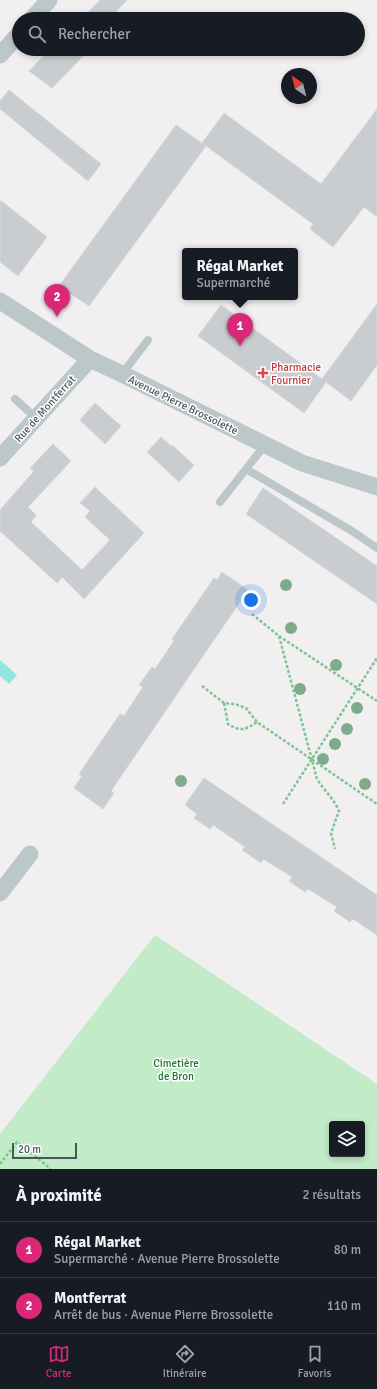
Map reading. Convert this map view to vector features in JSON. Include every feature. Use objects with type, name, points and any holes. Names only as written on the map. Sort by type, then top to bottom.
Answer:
[{"type":"street","points":[[38,12],[49,0]]},
{"type":"street","points":[[0,55],[12,42]]},
{"type":"street","name":"Avenue Pierre Brossolette","points":[[0,301],[90,359],[302,463],[377,487]]},
{"type":"street","name":"Rue de Montferrat","points":[[0,458],[90,359]]},
{"type":"street","points":[[0,893],[30,854]]},
{"type":"lane","points":[[122,374],[148,340]]},
{"type":"lane","points":[[15,399],[36,418]]},
{"type":"lane","points":[[220,502],[265,445]]},
{"type":"lane","points":[[246,469],[352,531],[377,548]]},
{"type":"path","points":[[252,614],[279,636],[377,701]]},
{"type":"path","points":[[279,636],[317,779],[334,800],[339,811],[331,833],[335,849]]},
{"type":"path","points":[[283,804],[377,658]]},
{"type":"path","points":[[202,686],[224,703],[235,704],[246,708],[257,722],[377,804]]},
{"type":"path","points":[[224,703],[228,724],[235,728],[244,730],[257,722]]},
{"type":"path","points":[[0,1164],[17,1142],[51,1169]]},
{"type":"green space","name":"Cimetière de Bron","points":[[155,935],[377,1084],[377,1169],[0,1169],[0,1134]]},
{"type":"water","points":[[0,660],[17,675],[9,684],[0,676]]},
{"type":"building","points":[[100,0],[127,0],[116,12],[89,12]]},
{"type":"building","points":[[43,56],[83,56],[52,88],[29,71]]},
{"type":"building","points":[[9,90],[101,164],[88,181],[0,109],[0,101]]},
{"type":"building","points":[[377,109],[377,217],[364,207],[333,247],[310,229],[313,224],[202,143],[224,113],[321,184]]},
{"type":"building","points":[[176,125],[206,146],[89,306],[59,286]]},
{"type":"building","points":[[0,200],[47,237],[18,276],[0,262]]},
{"type":"building","points":[[377,304],[377,365],[351,401],[326,382],[304,413],[198,336],[221,305],[322,379]]},
{"type":"building","points":[[95,403],[121,426],[105,444],[80,420]]},
{"type":"building","points":[[161,437],[194,465],[179,482],[147,452]]},
{"type":"building","points":[[53,444],[71,461],[28,507],[36,515],[31,522],[82,570],[110,540],[85,517],[90,511],[80,503],[95,487],[144,533],[84,599],[62,577],[57,583],[0,531],[0,510],[34,471],[30,468]]},
{"type":"building","points":[[263,488],[377,566],[377,604],[246,514]]},
{"type":"building","points":[[222,572],[248,590],[111,791],[114,793],[103,809],[74,788],[82,776],[79,774],[120,714],[124,716],[143,687],[139,685],[152,667],[155,669],[174,641],[172,639],[214,578],[217,580]]},
{"type":"building","points":[[204,778],[377,895],[377,935],[353,919],[350,922],[334,911],[337,907],[308,889],[305,892],[289,881],[292,877],[263,859],[261,863],[242,850],[245,847],[213,825],[210,829],[194,818],[197,814],[185,805]]},
{"type":"place","name":"Montferrat","points":[[57,317]]},
{"type":"place","name":"Régal Market","points":[[240,346]]},
{"type":"place","name":"Pharmacie Fournier","points":[[263,373]]}]
